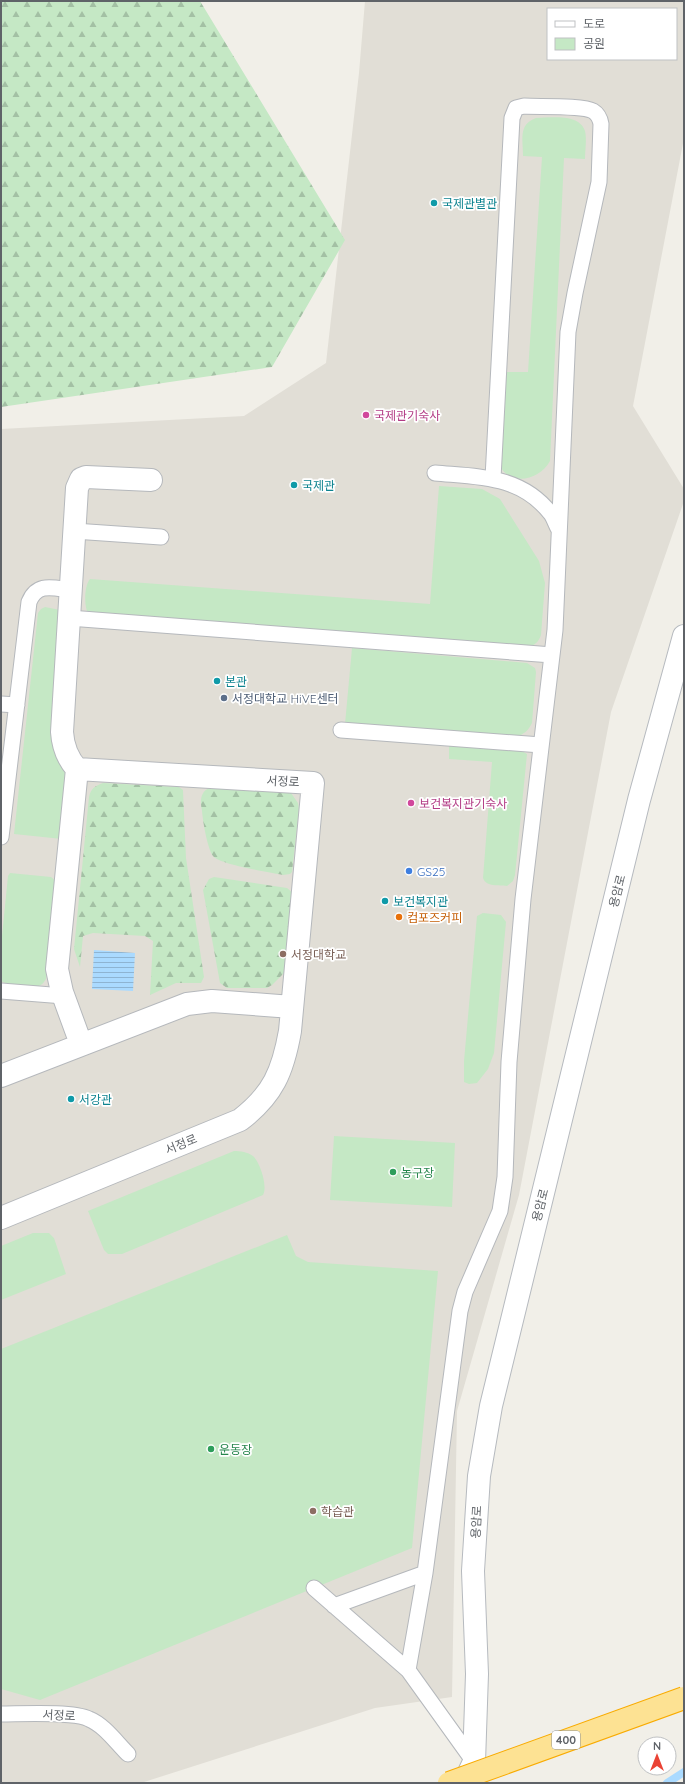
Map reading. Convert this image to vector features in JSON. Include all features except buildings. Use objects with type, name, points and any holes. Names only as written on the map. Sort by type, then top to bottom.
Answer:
[{"type":"highway","name":"400","points":[[449,1783],[684,1698]]},
{"type":"street","points":[[81,1044],[64,996],[57,969],[57,956],[77,769],[71,762],[63,742],[77,488],[81,479],[86,477],[150,480]]},
{"type":"street","name":"용암로","points":[[464,1783],[474,1762],[477,1674],[473,1571],[479,1476],[491,1406],[639,800],[684,636]]},
{"type":"street","name":"서정로","points":[[1,1218],[240,1120],[254,1110],[278,1078],[285,1057],[292,1007],[313,783],[77,769]]},
{"type":"street","points":[[1,1076],[187,1004],[212,1001],[292,1007]]},
{"type":"lane","points":[[408,1670],[425,1573],[460,1311],[465,1292],[500,1211],[505,1177],[509,1062],[523,899],[555,630],[570,317],[596,203],[601,163],[601,124],[596,114],[586,109],[524,106],[516,108],[512,118],[493,478]]},
{"type":"lane","points":[[435,473],[493,478],[516,486],[532,495],[551,514],[560,533]]},
{"type":"lane","points":[[74,531],[161,537]]},
{"type":"lane","points":[[1,837],[29,602],[32,594],[39,589],[46,588],[71,590]]},
{"type":"lane","points":[[69,618],[552,655]]},
{"type":"lane","points":[[1,704],[16,705]]},
{"type":"lane","points":[[341,730],[541,745]]},
{"type":"lane","points":[[1,991],[64,996]]},
{"type":"lane","points":[[334,1606],[425,1573]]},
{"type":"lane","points":[[314,1588],[408,1670],[474,1762]]},
{"type":"lane","name":"서정로","points":[[1,1714],[77,1715],[90,1719],[101,1727],[128,1754]]},
{"type":"shaded area","name":"서정대학교","points":[[365,1],[684,1],[684,138],[633,406],[684,489],[684,501],[611,712],[519,1195],[457,1411],[452,1697],[375,1708],[141,1783],[1,1783],[1,429],[244,416],[326,363],[359,73]]},
{"type":"green space","points":[[1,1],[200,1],[345,240],[272,367],[1,407]]},
{"type":"green space","points":[[556,117],[577,121],[582,125],[585,131],[586,141],[585,159],[564,158],[550,461],[539,473],[524,479],[510,476],[499,464],[506,372],[528,372],[542,157],[523,156],[522,139],[526,124],[536,118]]},
{"type":"green space","points":[[439,486],[482,489],[500,499],[539,561],[545,583],[541,635],[534,644],[527,647],[88,613],[85,601],[87,586],[90,579],[430,604]]},
{"type":"green space","points":[[45,607],[60,610],[69,772],[62,839],[14,834],[38,613]]},
{"type":"green space","points":[[352,648],[527,663],[535,668],[536,672],[532,723],[526,732],[516,737],[345,724]]},
{"type":"green space","points":[[449,743],[518,749],[527,754],[515,875],[513,881],[507,886],[487,883],[483,878],[492,762],[449,759]]},
{"type":"green space","points":[[103,783],[179,787],[183,790],[186,858],[204,977],[201,983],[176,983],[150,995],[153,941],[145,936],[93,933],[83,936],[80,967],[74,949],[89,797],[94,788]]},
{"type":"green space","points":[[209,788],[291,793],[298,803],[299,809],[292,872],[290,874],[283,875],[246,868],[225,862],[213,856],[209,847],[203,821],[201,804],[202,795]]},
{"type":"green space","points":[[10,873],[51,877],[57,882],[46,979],[39,986],[20,986],[1,981],[1,946],[8,876]]},
{"type":"green space","points":[[214,877],[287,888],[293,893],[285,972],[267,988],[227,988],[220,983],[203,890],[209,879]]},
{"type":"green space","points":[[483,913],[501,915],[506,922],[494,1053],[488,1069],[477,1083],[469,1084],[464,1082],[464,1061],[477,916]]},
{"type":"green space","name":"농구장","points":[[334,1136],[455,1143],[452,1207],[330,1200]]},
{"type":"green space","points":[[234,1151],[249,1154],[256,1159],[261,1169],[265,1186],[263,1195],[122,1254],[108,1254],[104,1250],[88,1211]]},
{"type":"green space","points":[[33,1233],[49,1233],[54,1238],[66,1274],[1,1300],[1,1246]]},
{"type":"green space","name":"운동장","points":[[287,1235],[296,1256],[308,1262],[438,1271],[412,1548],[40,1700],[1,1689],[1,1349]]},
{"type":"water","points":[[94,950],[135,953],[133,991],[92,989]]},
{"type":"waterway","points":[[667,1783],[684,1772]]},
{"type":"place","name":"국제관별관","points":[[434,203]]},
{"type":"place","name":"국제관기숙사","points":[[366,415]]},
{"type":"place","name":"국제관","points":[[294,485]]},
{"type":"place","name":"본관","points":[[217,681]]},
{"type":"place","name":"서정대학교 HiVE센터","points":[[224,698]]},
{"type":"place","name":"보건복지관기숙사","points":[[411,803]]},
{"type":"place","name":"GS25","points":[[409,871]]},
{"type":"place","name":"보건복지관","points":[[385,901]]},
{"type":"place","name":"컴포즈커피","points":[[399,917]]},
{"type":"place","name":"서정대학교","points":[[283,954]]},
{"type":"place","name":"서강관","points":[[71,1099]]},
{"type":"place","name":"농구장","points":[[393,1172]]},
{"type":"place","name":"운동장","points":[[211,1449]]},
{"type":"place","name":"학습관","points":[[313,1511]]}]
